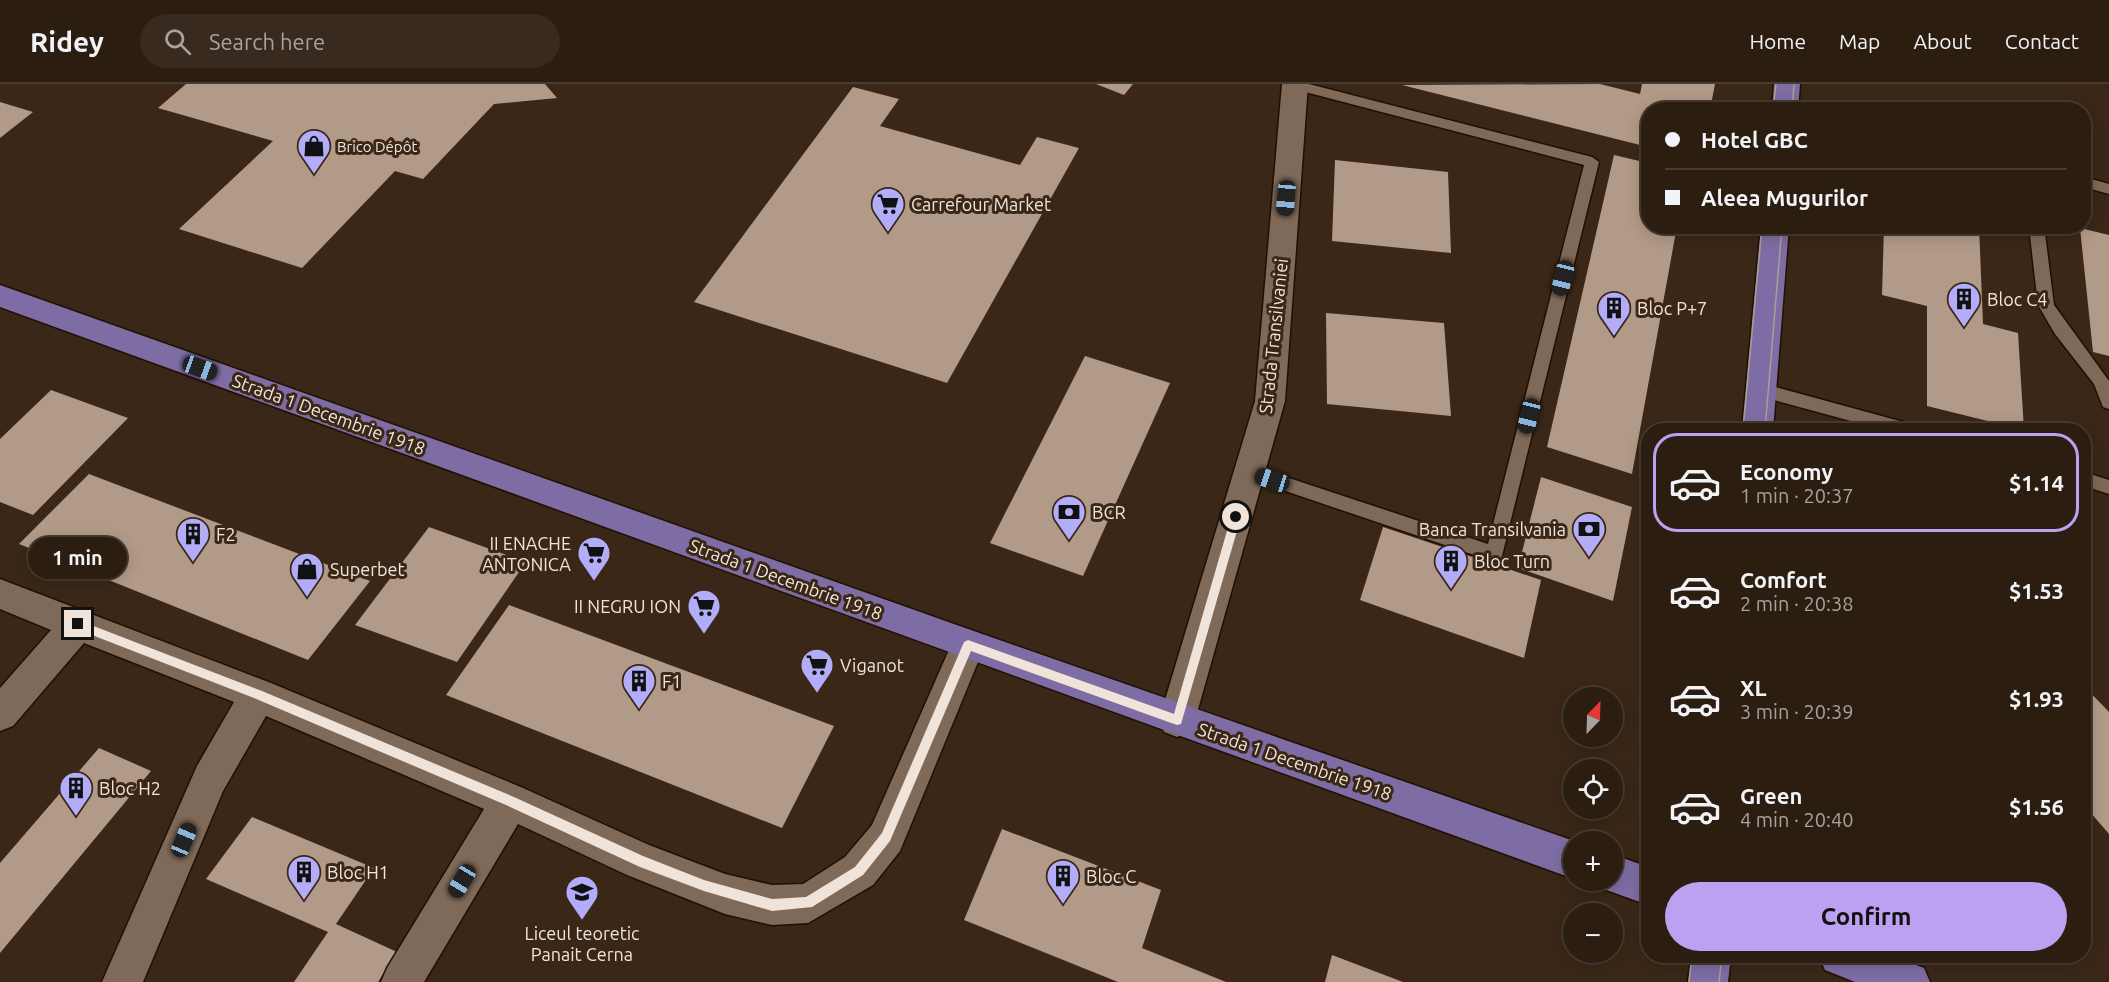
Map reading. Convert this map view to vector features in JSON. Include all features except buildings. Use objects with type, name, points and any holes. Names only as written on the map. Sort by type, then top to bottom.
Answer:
[{"type":"main road","points":[[1786,102],[1787,84]]},
{"type":"main road","points":[[1758,423],[1774,234]]},
{"type":"main road","name":"Strada 1 Decembrie 1918","points":[[0,296],[1177,720],[1563,856]]},
{"type":"main road","points":[[1623,877],[1641,883]]},
{"type":"main road","points":[[1708,982],[1710,963]]},
{"type":"main road","points":[[1858,963],[1910,982]]},
{"type":"street","name":"Strada Transilvaniei","points":[[1177,720],[1270,401],[1295,84]]},
{"type":"street","points":[[0,594],[258,695],[510,801],[640,861],[725,894],[772,905],[808,903],[859,871],[886,837],[968,645]]},
{"type":"street","points":[[0,714],[78,624]]},
{"type":"street","points":[[122,982],[210,779],[258,695]]},
{"type":"street","points":[[401,982],[510,801]]},
{"type":"lane","points":[[1250,472],[1495,554],[1592,162],[1295,84]]},
{"type":"lane","points":[[2091,184],[2109,189]]},
{"type":"lane","points":[[2037,234],[2046,306],[2072,347],[2108,391],[2109,402]]},
{"type":"lane","points":[[1761,390],[1881,423]]},
{"type":"lane","points":[[2091,481],[2109,486]]},
{"type":"tram line","points":[[1774,102],[1776,84]]},
{"type":"tram line","points":[[1793,102],[1794,84]]},
{"type":"tram line","points":[[1744,423],[1761,234]]},
{"type":"tram line","points":[[1766,423],[1781,234]]},
{"type":"tram line","points":[[1689,982],[1691,963]]},
{"type":"tram line","points":[[1719,982],[1721,963]]},
{"type":"place","name":"Brico Dépôt","points":[[314,175]]},
{"type":"place","name":"Carrefour Market","points":[[888,233]]},
{"type":"place","name":"Bloc C4","points":[[1964,328]]},
{"type":"place","name":"Bloc P+7","points":[[1614,337]]},
{"type":"place","name":"BCR","points":[[1069,541]]},
{"type":"place","name":"Banca Transilvania","points":[[1589,558]]},
{"type":"place","name":"F2","points":[[193,563]]},
{"type":"place","name":"II ENACHE ANTONICA","points":[[594,582]]},
{"type":"place","name":"Bloc Turn","points":[[1451,590]]},
{"type":"place","name":"Superbet","points":[[307,598]]},
{"type":"place","name":"II NEGRU ION","points":[[704,635]]},
{"type":"place","name":"Viganot","points":[[817,694]]},
{"type":"place","name":"F1","points":[[639,710]]},
{"type":"place","name":"Bloc H2","points":[[76,817]]},
{"type":"place","name":"Bloc H1","points":[[304,901]]},
{"type":"place","name":"Bloc C","points":[[1063,905]]},
{"type":"place","name":"Liceul teoretic Panait Cerna","points":[[582,921]]},
{"type":"route","points":[[78,624],[258,695],[510,801],[640,861],[704,886],[725,894],[772,905],[808,903],[859,871],[886,837],[968,645],[1177,720],[1236,517]]}]
